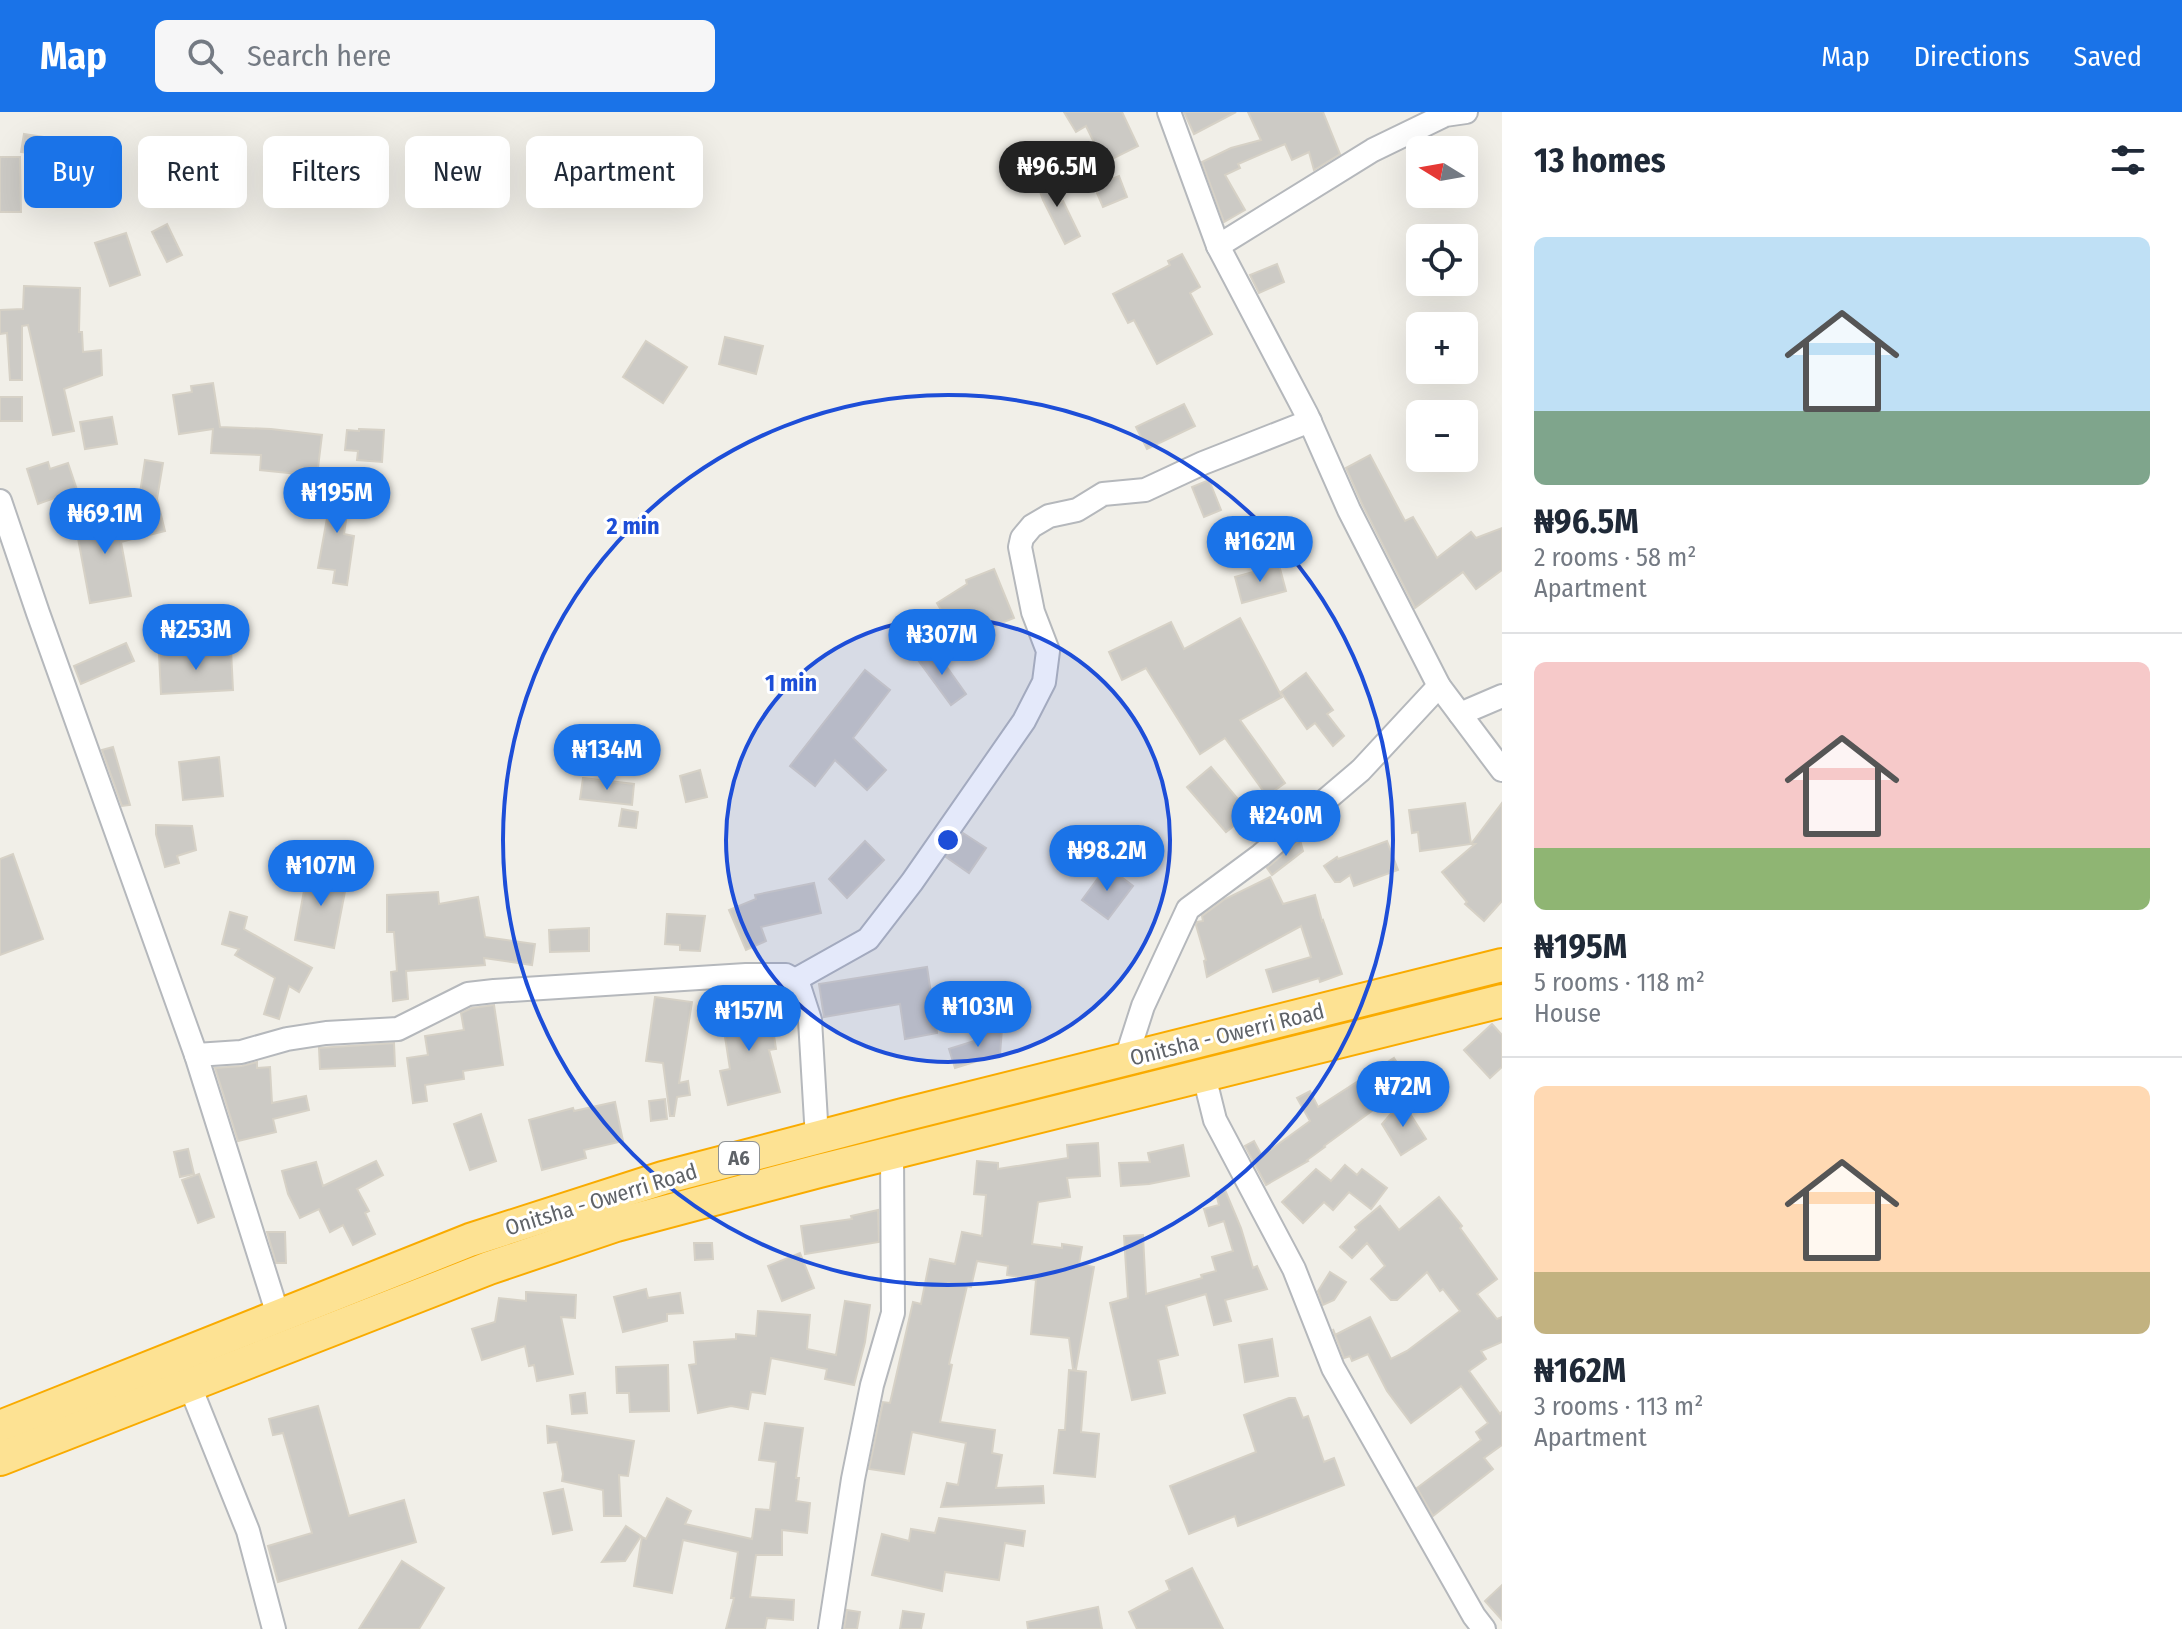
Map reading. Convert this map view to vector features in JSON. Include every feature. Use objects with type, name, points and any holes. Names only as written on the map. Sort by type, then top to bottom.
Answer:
[{"type":"highway","name":"Onitsha - Owerri Road","points":[[0,1427],[470,1240],[663,1178],[1502,965]]},
{"type":"highway","name":"Onitsha - Owerri Road","points":[[0,1459],[489,1268],[616,1225],[819,1171],[1502,1001]]},
{"type":"street","points":[[1169,112],[1218,246],[1310,421],[1349,510],[1439,686],[1502,770]]},
{"type":"street","points":[[1218,246],[1373,150],[1445,115],[1466,112]]},
{"type":"street","points":[[795,980],[868,939],[912,882],[1024,721],[1044,682],[1048,651],[1033,612],[1020,547],[1022,538],[1032,526],[1049,516],[1077,510],[1103,494],[1145,490],[1203,463],[1310,421]]},
{"type":"street","points":[[0,501],[196,1055],[278,1315]]},
{"type":"street","points":[[1126,1059],[1143,1006],[1188,909],[1261,855],[1361,770],[1439,686]]},
{"type":"street","points":[[1460,714],[1502,696]]},
{"type":"street","points":[[196,1055],[241,1052],[287,1039],[326,1033],[398,1029],[468,994],[786,975],[795,980],[810,1020],[817,1138]]},
{"type":"street","points":[[1204,1076],[1215,1120],[1294,1269],[1333,1368],[1475,1625]]},
{"type":"street","points":[[830,1629],[853,1479],[872,1385],[893,1313],[892,1154]]},
{"type":"street","points":[[189,1384],[248,1531],[274,1629]]},
{"type":"building","points":[[1064,112],[1122,112],[1138,146],[1104,163],[1086,126],[1076,132]]},
{"type":"building","points":[[1184,112],[1236,112],[1194,134]]},
{"type":"building","points":[[1248,112],[1323,112],[1340,154],[1314,170],[1309,152],[1292,160],[1285,144],[1238,164],[1240,168],[1225,175],[1245,210],[1224,222],[1202,162],[1231,148],[1261,140]]},
{"type":"building","points":[[24,134],[38,136],[24,136],[24,152],[21,152]]},
{"type":"building","points":[[0,157],[20,157],[21,212],[0,212]]},
{"type":"building","points":[[1048,172],[1060,203],[1063,201],[1080,236],[1065,244],[1035,177]]},
{"type":"building","points":[[1119,176],[1127,197],[1103,207],[1094,186]]},
{"type":"building","points":[[167,224],[182,255],[167,262],[152,232]]},
{"type":"building","points":[[126,233],[140,275],[110,286],[95,243]]},
{"type":"building","points":[[1182,254],[1200,287],[1190,293],[1212,334],[1157,364],[1134,320],[1128,323],[1113,294],[1170,265],[1168,261]]},
{"type":"building","points":[[1277,264],[1284,282],[1259,293],[1250,275]]},
{"type":"building","points":[[24,286],[80,288],[79,332],[82,332],[83,352],[101,350],[102,375],[64,389],[74,431],[53,435],[28,325],[22,326],[22,380],[10,380],[7,333],[0,334],[0,310],[23,309]]},
{"type":"building","points":[[725,337],[763,346],[756,374],[719,364]]},
{"type":"building","points":[[646,341],[687,367],[663,403],[623,377]]},
{"type":"building","points":[[213,383],[220,427],[322,435],[317,476],[260,470],[261,455],[211,453],[213,429],[179,434],[173,395],[192,392],[191,386]]},
{"type":"building","points":[[0,397],[22,397],[22,421],[0,421]]},
{"type":"building","points":[[1184,404],[1195,426],[1147,449],[1136,427]]},
{"type":"building","points":[[112,417],[117,444],[85,449],[80,422]]},
{"type":"building","points":[[347,430],[384,430],[382,462],[357,460],[358,451],[345,450]]},
{"type":"building","points":[[1370,455],[1405,521],[1413,517],[1437,558],[1471,532],[1476,538],[1502,528],[1502,570],[1476,589],[1463,572],[1415,608],[1346,468]]},
{"type":"building","points":[[145,460],[163,463],[157,499],[165,531],[133,539]]},
{"type":"building","points":[[48,462],[50,469],[68,463],[77,490],[38,504],[27,469]]},
{"type":"building","points":[[1209,480],[1221,510],[1204,517],[1192,487]]},
{"type":"building","points":[[330,483],[351,486],[344,534],[354,536],[347,585],[333,583],[335,570],[318,568]]},
{"type":"building","points":[[128,512],[132,539],[121,542],[131,596],[90,603],[75,522]]},
{"type":"building","points":[[1279,565],[1286,591],[1242,603],[1235,577]]},
{"type":"building","points":[[994,569],[1014,618],[994,626],[992,622],[960,642],[937,603],[967,584],[966,580]]},
{"type":"building","points":[[1240,618],[1282,697],[1240,720],[1285,783],[1267,796],[1225,738],[1200,754],[1146,668],[1122,680],[1109,652],[1171,622],[1184,649]]},
{"type":"building","points":[[126,643],[134,661],[81,684],[74,666]]},
{"type":"building","points":[[934,649],[966,694],[951,705],[918,660]]},
{"type":"building","points":[[231,650],[233,690],[161,694],[159,654]]},
{"type":"building","points":[[865,670],[890,690],[853,738],[886,770],[867,790],[835,760],[815,786],[790,766]]},
{"type":"building","points":[[1306,673],[1333,710],[1327,714],[1344,736],[1333,746],[1315,723],[1307,729],[1281,692]]},
{"type":"building","points":[[113,747],[130,805],[122,806],[102,750]]},
{"type":"building","points":[[219,757],[223,796],[183,800],[179,762]]},
{"type":"building","points":[[1211,767],[1252,816],[1246,816],[1226,832],[1187,787]]},
{"type":"building","points":[[700,770],[707,797],[686,802],[680,776]]},
{"type":"building","points":[[583,778],[634,784],[632,805],[580,799]]},
{"type":"building","points":[[1465,803],[1471,844],[1420,851],[1418,832],[1412,833],[1409,810]]},
{"type":"building","points":[[1502,803],[1502,901],[1484,921],[1465,904],[1467,902],[1442,872],[1475,844],[1471,844]]},
{"type":"building","points":[[622,809],[638,812],[636,828],[619,826]]},
{"type":"building","points":[[156,825],[192,826],[196,850],[177,856],[179,863],[165,867]]},
{"type":"building","points":[[963,833],[986,848],[969,873],[946,857]]},
{"type":"building","points":[[1300,840],[1303,851],[1272,875],[1267,868]]},
{"type":"building","points":[[865,841],[884,860],[847,898],[829,879]]},
{"type":"building","points":[[1387,841],[1398,870],[1354,886],[1350,875],[1335,882],[1324,866],[1337,857]]},
{"type":"building","points":[[13,854],[43,939],[0,955],[0,859]]},
{"type":"building","points":[[1107,866],[1133,886],[1108,919],[1082,900]]},
{"type":"building","points":[[308,869],[348,876],[334,948],[295,940]]},
{"type":"building","points":[[1270,877],[1283,904],[1315,895],[1342,974],[1273,992],[1266,970],[1311,957],[1301,926],[1207,977],[1197,922],[1203,921],[1202,916],[1225,899]]},
{"type":"building","points":[[814,883],[821,913],[761,927],[766,941],[746,950],[729,910],[756,899],[755,895]]},
{"type":"building","points":[[438,892],[439,904],[478,897],[485,937],[535,944],[532,965],[484,958],[485,965],[406,971],[408,999],[393,1001],[391,972],[397,971],[394,932],[387,932],[387,895]]},
{"type":"building","points":[[230,912],[247,917],[244,929],[312,968],[299,992],[289,986],[279,1019],[264,1014],[275,978],[235,955],[239,949],[222,944]]},
{"type":"building","points":[[667,914],[705,916],[700,951],[680,950],[680,945],[665,944]]},
{"type":"building","points":[[589,928],[589,951],[550,952],[549,930]]},
{"type":"building","points":[[927,967],[937,1033],[905,1039],[900,1004],[824,1017],[819,984]]},
{"type":"building","points":[[655,997],[692,1002],[679,1083],[688,1081],[690,1095],[677,1097],[674,1116],[670,1116],[663,1063],[646,1061]]},
{"type":"building","points":[[769,1002],[776,1049],[769,1050],[780,1092],[728,1105],[720,1071],[730,1069],[721,1011]]},
{"type":"building","points":[[494,1005],[503,1065],[463,1071],[464,1079],[425,1085],[427,1101],[413,1103],[407,1058],[428,1055],[425,1036],[464,1030],[461,1013]]},
{"type":"building","points":[[1492,1024],[1502,1035],[1502,1067],[1490,1078],[1464,1050]]},
{"type":"building","points":[[985,1028],[1002,1029],[1000,1054],[955,1068],[949,1049],[984,1038]]},
{"type":"building","points":[[394,1043],[395,1066],[320,1069],[319,1048]]},
{"type":"building","points":[[1394,1058],[1410,1083],[1308,1161],[1266,1185],[1245,1146],[1254,1141],[1262,1156],[1310,1121],[1297,1098],[1310,1091],[1318,1107]]},
{"type":"building","points":[[257,1062],[257,1068],[270,1067],[272,1103],[306,1096],[309,1110],[273,1119],[276,1132],[238,1141],[215,1068]]},
{"type":"building","points":[[665,1099],[667,1119],[651,1121],[649,1101]]},
{"type":"building","points":[[1402,1101],[1426,1139],[1401,1155],[1382,1124]]},
{"type":"building","points":[[615,1102],[623,1141],[584,1150],[586,1158],[542,1170],[529,1120],[573,1108],[574,1111]]},
{"type":"building","points":[[481,1114],[496,1161],[470,1170],[454,1124]]},
{"type":"building","points":[[1098,1143],[1100,1176],[1067,1178],[1070,1197],[1038,1202],[1032,1244],[1082,1247],[1079,1264],[1094,1267],[1076,1369],[1073,1369],[1069,1338],[1031,1334],[1036,1280],[1007,1275],[1008,1266],[977,1261],[971,1287],[967,1286],[949,1364],[952,1365],[940,1422],[995,1430],[992,1453],[1002,1455],[996,1488],[1043,1486],[1044,1503],[941,1507],[947,1483],[958,1485],[966,1443],[912,1432],[904,1474],[869,1469],[883,1402],[890,1403],[913,1302],[921,1304],[930,1259],[955,1264],[962,1232],[982,1236],[986,1195],[974,1194],[977,1161],[998,1163],[998,1169],[1068,1158],[1067,1145]]},
{"type":"building","points":[[1183,1145],[1189,1176],[1121,1186],[1119,1163],[1150,1162],[1148,1153]]},
{"type":"building","points":[[188,1149],[194,1174],[180,1177],[174,1152]]},
{"type":"building","points":[[376,1161],[383,1175],[357,1189],[369,1211],[365,1213],[375,1234],[353,1245],[343,1225],[330,1232],[319,1209],[300,1218],[288,1194],[282,1171],[316,1162],[323,1186]]},
{"type":"building","points":[[1345,1165],[1357,1175],[1362,1169],[1387,1188],[1371,1209],[1349,1192],[1333,1210],[1324,1202],[1303,1223],[1282,1202],[1316,1169],[1331,1181]]},
{"type":"building","points":[[199,1174],[214,1217],[198,1223],[182,1180]]},
{"type":"building","points":[[1225,1190],[1253,1268],[1257,1266],[1267,1289],[1225,1300],[1231,1321],[1214,1325],[1206,1294],[1166,1306],[1178,1355],[1158,1360],[1165,1393],[1132,1400],[1110,1303],[1128,1298],[1124,1236],[1143,1235],[1146,1294],[1202,1278],[1201,1275],[1216,1271],[1212,1257],[1233,1251],[1224,1221],[1209,1226],[1204,1209],[1219,1205],[1216,1193]]},
{"type":"building","points":[[1439,1197],[1497,1279],[1477,1294],[1497,1319],[1502,1317],[1502,1342],[1481,1351],[1486,1359],[1469,1371],[1500,1414],[1502,1412],[1502,1445],[1484,1458],[1493,1469],[1433,1516],[1417,1488],[1481,1440],[1476,1432],[1488,1423],[1461,1386],[1411,1423],[1387,1391],[1368,1354],[1352,1361],[1350,1356],[1344,1358],[1335,1335],[1370,1317],[1391,1359],[1407,1351],[1460,1311],[1427,1272],[1397,1300],[1391,1300],[1371,1279],[1385,1266],[1367,1243],[1352,1258],[1340,1247],[1357,1230],[1355,1227],[1380,1206],[1399,1230]]},
{"type":"building","points":[[878,1210],[879,1242],[805,1254],[801,1226],[852,1219],[851,1216]]},
{"type":"building","points":[[267,1232],[285,1232],[286,1263],[276,1263]]},
{"type":"building","points":[[694,1243],[712,1243],[713,1259],[695,1260]]},
{"type":"building","points":[[800,1253],[814,1288],[782,1301],[768,1266]]},
{"type":"building","points":[[1330,1272],[1346,1282],[1334,1300],[1323,1305],[1318,1291]]},
{"type":"building","points":[[646,1289],[648,1298],[680,1293],[683,1313],[667,1314],[667,1321],[623,1332],[614,1297]]},
{"type":"building","points":[[526,1292],[576,1295],[575,1318],[561,1317],[573,1374],[537,1381],[534,1365],[529,1366],[525,1346],[482,1360],[472,1329],[495,1322],[499,1298],[526,1301]]},
{"type":"building","points":[[845,1301],[870,1305],[854,1385],[825,1379],[827,1369],[771,1358],[765,1394],[751,1392],[748,1409],[731,1406],[698,1413],[689,1365],[696,1364],[694,1342],[736,1339],[736,1334],[756,1336],[758,1311],[810,1315],[807,1349],[836,1355]]},
{"type":"building","points":[[1272,1339],[1278,1376],[1245,1382],[1239,1345]]},
{"type":"building","points":[[668,1365],[669,1411],[630,1412],[629,1393],[617,1393],[616,1367]]},
{"type":"building","points":[[1069,1370],[1086,1372],[1081,1432],[1099,1434],[1095,1477],[1054,1473],[1059,1430],[1065,1430]]},
{"type":"building","points":[[585,1393],[587,1413],[572,1414],[570,1395]]},
{"type":"building","points":[[1295,1398],[1303,1418],[1308,1416],[1324,1462],[1334,1458],[1344,1485],[1238,1526],[1235,1516],[1189,1534],[1170,1486],[1256,1452],[1244,1415]]},
{"type":"building","points":[[318,1406],[349,1516],[404,1500],[416,1542],[278,1582],[268,1546],[312,1533],[283,1433],[273,1435],[269,1419]]},
{"type":"building","points":[[765,1423],[803,1428],[796,1501],[810,1503],[807,1533],[782,1530],[782,1555],[756,1555],[750,1597],[794,1600],[793,1620],[767,1618],[765,1629],[726,1629],[734,1598],[731,1598],[738,1552],[683,1540],[672,1593],[634,1586],[642,1537],[646,1539],[667,1498],[691,1511],[685,1524],[752,1539],[756,1509],[770,1510],[776,1462],[759,1460]]},
{"type":"building","points":[[547,1426],[634,1441],[628,1476],[619,1475],[621,1516],[604,1516],[603,1490],[562,1481],[557,1442],[548,1443]]},
{"type":"building","points":[[563,1489],[572,1530],[553,1534],[544,1493]]},
{"type":"building","points":[[939,1518],[1025,1531],[1023,1546],[1005,1543],[999,1580],[945,1572],[942,1591],[872,1575],[882,1534],[909,1541],[911,1529],[935,1533]]},
{"type":"building","points":[[626,1526],[641,1536],[625,1561],[602,1562]]},
{"type":"building","points":[[402,1561],[444,1588],[419,1629],[359,1629]]},
{"type":"building","points":[[1192,1568],[1223,1629],[1137,1629],[1129,1612],[1170,1590],[1166,1581]]},
{"type":"building","points":[[1502,1585],[1502,1620],[1485,1601]]},
{"type":"building","points":[[1098,1607],[1102,1629],[1028,1629],[1027,1622]]},
{"type":"building","points":[[847,1610],[860,1612],[857,1629],[844,1629]]},
{"type":"building","points":[[903,1611],[924,1614],[921,1629],[900,1629]]}]
